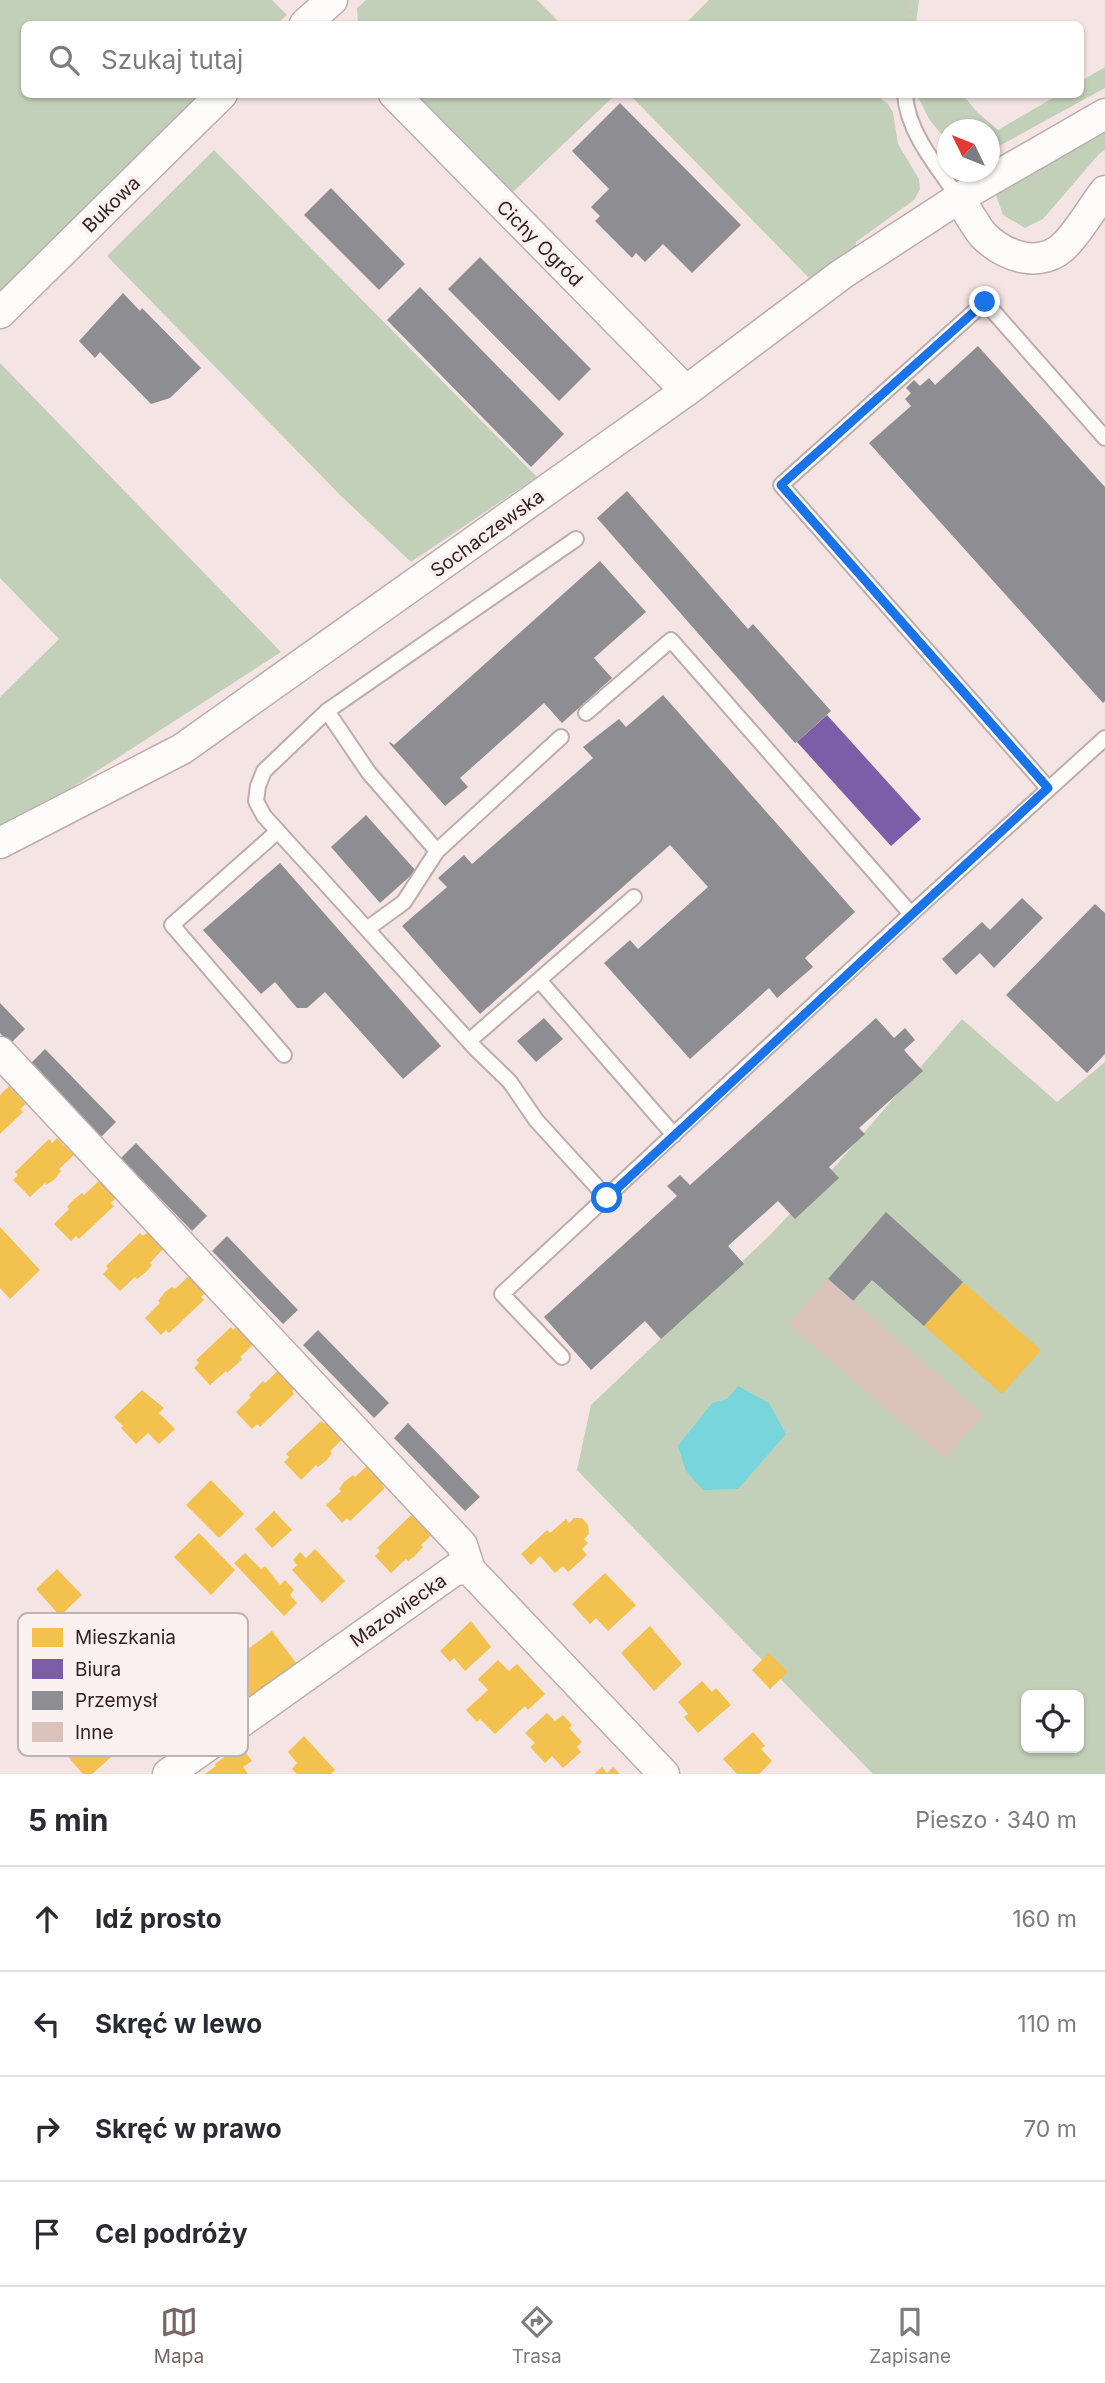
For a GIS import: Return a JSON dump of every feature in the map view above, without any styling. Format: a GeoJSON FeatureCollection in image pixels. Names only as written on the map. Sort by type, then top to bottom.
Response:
{"type":"FeatureCollection","features":[{"type":"Feature","properties":{"kind":"street","name":"Bukowa"},"geometry":{"type":"LineString","coordinates":[[0,313],[218,98]]}},
{"type":"Feature","properties":{"kind":"street","name":"Cichy Ogród"},"geometry":{"type":"LineString","coordinates":[[398,98],[686,391]]}},
{"type":"Feature","properties":{"kind":"street","name":"Sochaczewska"},"geometry":{"type":"LineString","coordinates":[[0,842],[182,749],[686,391],[842,274],[959,198],[1105,114]]}},
{"type":"Feature","properties":{"kind":"street"},"geometry":{"type":"LineString","coordinates":[[959,198],[983,234],[1004,251],[1016,257],[1030,259],[1048,256],[1065,246],[1105,191]]}},
{"type":"Feature","properties":{"kind":"street"},"geometry":{"type":"LineString","coordinates":[[0,1052],[462,1545],[470,1570]]}},
{"type":"Feature","properties":{"kind":"street","name":"Mazowiecka"},"geometry":{"type":"LineString","coordinates":[[248,1718],[456,1569],[470,1570],[664,1774]]}},
{"type":"Feature","properties":{"kind":"street","name":"Mazowiecka"},"geometry":{"type":"LineString","coordinates":[[169,1774],[194,1756]]}},
{"type":"Feature","properties":{"kind":"lane"},"geometry":{"type":"LineString","coordinates":[[906,98],[909,116],[918,135],[959,198]]}},
{"type":"Feature","properties":{"kind":"lane"},"geometry":{"type":"LineString","coordinates":[[1048,788],[781,485],[985,302],[1105,439]]}},
{"type":"Feature","properties":{"kind":"lane"},"geometry":{"type":"LineString","coordinates":[[576,539],[327,711],[264,771],[256,801],[264,816],[510,1082],[523,1104],[607,1198]]}},
{"type":"Feature","properties":{"kind":"lane"},"geometry":{"type":"LineString","coordinates":[[586,713],[671,640],[911,914]]}},
{"type":"Feature","properties":{"kind":"lane"},"geometry":{"type":"LineString","coordinates":[[327,711],[369,773],[437,851]]}},
{"type":"Feature","properties":{"kind":"lane"},"geometry":{"type":"LineString","coordinates":[[367,929],[404,902],[437,851],[561,737]]}},
{"type":"Feature","properties":{"kind":"lane"},"geometry":{"type":"LineString","coordinates":[[562,1357],[502,1294],[1105,737]]}},
{"type":"Feature","properties":{"kind":"lane"},"geometry":{"type":"LineString","coordinates":[[278,831],[172,925],[284,1055]]}},
{"type":"Feature","properties":{"kind":"lane"},"geometry":{"type":"LineString","coordinates":[[470,1041],[634,897]]}},
{"type":"Feature","properties":{"kind":"lane"},"geometry":{"type":"LineString","coordinates":[[539,980],[674,1135]]}},
{"type":"Feature","properties":{"kind":"path"},"geometry":{"type":"LineString","coordinates":[[909,21],[911,0]]}},
{"type":"Feature","properties":{"kind":"green space"},"geometry":{"type":"Polygon","coordinates":[[[0,0],[272,0],[287,15],[280,21],[21,21],[21,98],[204,98],[0,300],[0,0]]]}},
{"type":"Feature","properties":{"kind":"green space"},"geometry":{"type":"Polygon","coordinates":[[[366,0],[537,0],[558,21],[358,21],[357,8],[366,0]]]}},
{"type":"Feature","properties":{"kind":"green space"},"geometry":{"type":"Polygon","coordinates":[[[709,0],[919,0],[916,21],[688,21],[709,0]]]}},
{"type":"Feature","properties":{"kind":"green space"},"geometry":{"type":"Polygon","coordinates":[[[1105,67],[1105,88],[1000,146],[1000,129],[1053,98],[1084,98],[1084,79],[1105,67]]]}},
{"type":"Feature","properties":{"kind":"green space"},"geometry":{"type":"Polygon","coordinates":[[[419,98],[612,98],[512,193],[419,98]]]}},
{"type":"Feature","properties":{"kind":"green space"},"geometry":{"type":"Polygon","coordinates":[[[633,98],[881,98],[888,104],[893,112],[898,144],[919,179],[920,189],[914,200],[856,242],[856,247],[813,282],[633,98]]]}},
{"type":"Feature","properties":{"kind":"green space"},"geometry":{"type":"Polygon","coordinates":[[[918,98],[965,98],[985,119],[937,119],[937,129],[918,98]]]}},
{"type":"Feature","properties":{"kind":"green space"},"geometry":{"type":"Polygon","coordinates":[[[1105,125],[1105,150],[1043,219],[1025,228],[1003,215],[996,195],[1011,177],[1105,125]]]}},
{"type":"Feature","properties":{"kind":"green space"},"geometry":{"type":"Polygon","coordinates":[[[214,150],[537,477],[411,562],[340,495],[107,256],[214,150]]]}},
{"type":"Feature","properties":{"kind":"green space"},"geometry":{"type":"Polygon","coordinates":[[[0,363],[281,652],[0,834],[0,697],[59,639],[0,578],[0,363]]]}},
{"type":"Feature","properties":{"kind":"green space"},"geometry":{"type":"Polygon","coordinates":[[[962,1019],[1057,1102],[1105,1062],[1105,1774],[873,1774],[577,1470],[591,1405],[770,1235],[837,1164],[962,1019]]]}},
{"type":"Feature","properties":{"kind":"water"},"geometry":{"type":"Polygon","coordinates":[[[738,1386],[769,1403],[786,1434],[738,1489],[703,1490],[686,1471],[678,1446],[712,1403],[727,1399],[738,1386]]]}},
{"type":"Feature","properties":{"kind":"building: Mieszkania"},"geometry":{"type":"Polygon","coordinates":[[[9,1086],[26,1104],[20,1109],[23,1112],[0,1134],[0,1095],[9,1086]]]}},
{"type":"Feature","properties":{"kind":"building: Mieszkania"},"geometry":{"type":"Polygon","coordinates":[[[57,1138],[74,1155],[59,1169],[61,1171],[54,1180],[46,1185],[45,1183],[30,1197],[13,1180],[18,1175],[15,1172],[49,1139],[52,1143],[57,1138]]]}},
{"type":"Feature","properties":{"kind":"building: Mieszkania"},"geometry":{"type":"Polygon","coordinates":[[[99,1181],[116,1198],[111,1203],[114,1206],[79,1239],[76,1236],[71,1241],[54,1224],[69,1209],[67,1207],[73,1200],[82,1193],[84,1195],[99,1181]]]}},
{"type":"Feature","properties":{"kind":"building: Mieszkania"},"geometry":{"type":"Polygon","coordinates":[[[0,1227],[40,1270],[10,1299],[0,1288],[0,1227]]]}},
{"type":"Feature","properties":{"kind":"building: Mieszkania"},"geometry":{"type":"Polygon","coordinates":[[[148,1232],[164,1248],[150,1263],[152,1265],[146,1272],[137,1279],[135,1277],[120,1291],[103,1274],[108,1269],[106,1266],[140,1233],[143,1236],[148,1232]]]}},
{"type":"Feature","properties":{"kind":"building: Mieszkania"},"geometry":{"type":"Polygon","coordinates":[[[190,1275],[206,1292],[201,1297],[204,1300],[169,1333],[166,1330],[161,1335],[145,1318],[160,1303],[158,1301],[165,1292],[172,1287],[175,1289],[190,1275]]]}},
{"type":"Feature","properties":{"kind":"building: Mieszkania"},"geometry":{"type":"Polygon","coordinates":[[[963,1282],[1041,1350],[1002,1394],[924,1326],[963,1282]]]}},
{"type":"Feature","properties":{"kind":"building: Mieszkania"},"geometry":{"type":"Polygon","coordinates":[[[238,1326],[255,1343],[240,1357],[242,1359],[236,1365],[210,1385],[194,1368],[199,1363],[196,1360],[231,1327],[233,1330],[238,1326]]]}},
{"type":"Feature","properties":{"kind":"building: Mieszkania"},"geometry":{"type":"Polygon","coordinates":[[[280,1369],[297,1386],[292,1391],[294,1394],[260,1427],[257,1424],[252,1429],[236,1412],[263,1381],[265,1383],[280,1369]]]}},
{"type":"Feature","properties":{"kind":"building: Mieszkania"},"geometry":{"type":"Polygon","coordinates":[[[142,1390],[164,1408],[159,1413],[175,1429],[159,1444],[148,1433],[136,1444],[114,1417],[142,1390]]]}},
{"type":"Feature","properties":{"kind":"building: Mieszkania"},"geometry":{"type":"Polygon","coordinates":[[[328,1420],[345,1437],[330,1451],[332,1453],[327,1460],[318,1467],[316,1465],[301,1480],[284,1462],[289,1457],[286,1454],[321,1421],[324,1424],[328,1420]]]}},
{"type":"Feature","properties":{"kind":"building: Mieszkania"},"geometry":{"type":"Polygon","coordinates":[[[370,1463],[387,1480],[382,1485],[385,1488],[350,1521],[347,1518],[342,1523],[326,1505],[341,1491],[339,1489],[344,1482],[353,1475],[355,1477],[370,1463]]]}},
{"type":"Feature","properties":{"kind":"building: Mieszkania"},"geometry":{"type":"Polygon","coordinates":[[[211,1480],[244,1514],[219,1538],[186,1505],[211,1480]]]}},
{"type":"Feature","properties":{"kind":"building: Mieszkania"},"geometry":{"type":"Polygon","coordinates":[[[274,1511],[292,1530],[272,1548],[255,1529],[274,1511]]]}},
{"type":"Feature","properties":{"kind":"building: Mieszkania"},"geometry":{"type":"Polygon","coordinates":[[[419,1513],[436,1531],[421,1545],[423,1547],[415,1556],[408,1561],[406,1559],[391,1573],[375,1556],[380,1551],[377,1548],[411,1515],[414,1518],[419,1513]]]}},
{"type":"Feature","properties":{"kind":"building: Mieszkania"},"geometry":{"type":"Polygon","coordinates":[[[574,1518],[582,1518],[588,1525],[589,1534],[584,1539],[588,1543],[582,1549],[587,1555],[568,1572],[563,1566],[555,1573],[540,1556],[531,1565],[521,1554],[547,1530],[550,1533],[566,1519],[569,1523],[574,1518]]]}},
{"type":"Feature","properties":{"kind":"building: Mieszkania"},"geometry":{"type":"Polygon","coordinates":[[[199,1533],[235,1570],[211,1595],[174,1557],[199,1533]]]}},
{"type":"Feature","properties":{"kind":"building: Mieszkania"},"geometry":{"type":"Polygon","coordinates":[[[315,1549],[345,1581],[322,1603],[292,1570],[297,1565],[293,1560],[300,1552],[306,1558],[315,1549]]]}},
{"type":"Feature","properties":{"kind":"building: Mieszkania"},"geometry":{"type":"Polygon","coordinates":[[[245,1553],[261,1569],[265,1566],[280,1585],[285,1580],[294,1590],[290,1595],[297,1603],[284,1616],[234,1563],[245,1553]]]}},
{"type":"Feature","properties":{"kind":"building: Mieszkania"},"geometry":{"type":"Polygon","coordinates":[[[57,1569],[82,1595],[63,1613],[57,1613],[36,1589],[57,1569]]]}},
{"type":"Feature","properties":{"kind":"building: Mieszkania"},"geometry":{"type":"Polygon","coordinates":[[[605,1573],[636,1605],[608,1631],[596,1618],[590,1624],[572,1604],[605,1573]]]}},
{"type":"Feature","properties":{"kind":"building: Mieszkania"},"geometry":{"type":"Polygon","coordinates":[[[471,1621],[491,1647],[465,1671],[454,1658],[450,1662],[440,1651],[471,1621]]]}},
{"type":"Feature","properties":{"kind":"building: Mieszkania"},"geometry":{"type":"Polygon","coordinates":[[[650,1626],[682,1664],[654,1691],[621,1653],[650,1626]]]}},
{"type":"Feature","properties":{"kind":"building: Mieszkania"},"geometry":{"type":"Polygon","coordinates":[[[272,1631],[297,1664],[248,1701],[248,1649],[272,1631]]]}},
{"type":"Feature","properties":{"kind":"building: Mieszkania"},"geometry":{"type":"Polygon","coordinates":[[[769,1653],[788,1672],[770,1689],[752,1670],[769,1653]]]}},
{"type":"Feature","properties":{"kind":"building: Mieszkania"},"geometry":{"type":"Polygon","coordinates":[[[498,1660],[509,1671],[517,1664],[545,1694],[528,1710],[525,1706],[495,1734],[480,1719],[477,1722],[466,1710],[488,1690],[478,1679],[498,1660]]]}},
{"type":"Feature","properties":{"kind":"building: Mieszkania"},"geometry":{"type":"Polygon","coordinates":[[[702,1681],[712,1692],[716,1688],[731,1705],[698,1733],[684,1717],[688,1714],[678,1702],[702,1681]]]}},
{"type":"Feature","properties":{"kind":"building: Mieszkania"},"geometry":{"type":"Polygon","coordinates":[[[547,1713],[555,1721],[563,1715],[572,1725],[569,1728],[582,1742],[577,1747],[581,1752],[563,1768],[552,1756],[545,1763],[530,1747],[535,1743],[525,1733],[547,1713]]]}},
{"type":"Feature","properties":{"kind":"building: Mieszkania"},"geometry":{"type":"Polygon","coordinates":[[[753,1732],[765,1746],[761,1749],[772,1761],[759,1774],[737,1774],[723,1759],[753,1732]]]}},
{"type":"Feature","properties":{"kind":"building: Mieszkania"},"geometry":{"type":"Polygon","coordinates":[[[304,1736],[335,1770],[331,1774],[297,1774],[292,1769],[297,1763],[288,1752],[304,1736]]]}},
{"type":"Feature","properties":{"kind":"building: Mieszkania"},"geometry":{"type":"Polygon","coordinates":[[[67,1756],[112,1756],[92,1774],[83,1774],[67,1756]]]}},
{"type":"Feature","properties":{"kind":"building: Mieszkania"},"geometry":{"type":"Polygon","coordinates":[[[226,1756],[248,1756],[252,1761],[243,1767],[248,1774],[205,1774],[216,1766],[215,1764],[226,1756]]]}},
{"type":"Feature","properties":{"kind":"building: Mieszkania"},"geometry":{"type":"Polygon","coordinates":[[[602,1767],[607,1773],[613,1767],[620,1774],[594,1774],[602,1767]]]}},
{"type":"Feature","properties":{"kind":"building: Biura"},"geometry":{"type":"Polygon","coordinates":[[[827,715],[921,819],[891,846],[797,742],[827,715]]]}},
{"type":"Feature","properties":{"kind":"building: Przemysł"},"geometry":{"type":"Polygon","coordinates":[[[620,103],[741,225],[692,273],[663,244],[645,262],[636,253],[632,258],[595,221],[600,216],[591,207],[609,189],[572,151],[620,103]]]}},
{"type":"Feature","properties":{"kind":"building: Przemysł"},"geometry":{"type":"Polygon","coordinates":[[[331,188],[405,264],[379,290],[304,215],[331,188]]]}},
{"type":"Feature","properties":{"kind":"building: Przemysł"},"geometry":{"type":"Polygon","coordinates":[[[480,257],[591,369],[559,401],[448,289],[480,257]]]}},
{"type":"Feature","properties":{"kind":"building: Przemysł"},"geometry":{"type":"Polygon","coordinates":[[[420,287],[564,434],[531,467],[387,320],[420,287]]]}},
{"type":"Feature","properties":{"kind":"building: Przemysł"},"geometry":{"type":"Polygon","coordinates":[[[123,293],[140,311],[142,308],[201,368],[170,398],[151,404],[100,352],[95,358],[79,341],[123,293]]]}},
{"type":"Feature","properties":{"kind":"building: Przemysł"},"geometry":{"type":"Polygon","coordinates":[[[978,346],[1105,487],[1103,703],[869,443],[911,406],[905,399],[911,393],[906,388],[914,380],[920,386],[929,378],[935,385],[978,346]]]}},
{"type":"Feature","properties":{"kind":"building: Przemysł"},"geometry":{"type":"Polygon","coordinates":[[[627,491],[748,629],[753,624],[831,711],[797,742],[795,743],[597,518],[627,491]]]}},
{"type":"Feature","properties":{"kind":"building: Przemysł"},"geometry":{"type":"Polygon","coordinates":[[[600,561],[646,612],[594,658],[612,678],[562,723],[544,703],[460,778],[468,787],[445,806],[389,743],[394,745],[600,561]]]}},
{"type":"Feature","properties":{"kind":"building: Przemysł"},"geometry":{"type":"Polygon","coordinates":[[[663,695],[855,912],[805,958],[813,967],[777,998],[769,988],[690,1059],[604,963],[630,940],[638,949],[708,887],[670,845],[480,1014],[402,926],[447,887],[438,878],[464,855],[472,864],[593,758],[583,747],[619,719],[626,727],[663,695]]]}},
{"type":"Feature","properties":{"kind":"building: Przemysł"},"geometry":{"type":"Polygon","coordinates":[[[366,815],[416,871],[380,903],[331,847],[366,815]]]}},
{"type":"Feature","properties":{"kind":"building: Przemysł"},"geometry":{"type":"Polygon","coordinates":[[[280,863],[441,1046],[403,1079],[325,992],[307,1008],[297,1008],[275,982],[261,994],[203,930],[280,863]]]}},
{"type":"Feature","properties":{"kind":"building: Przemysł"},"geometry":{"type":"Polygon","coordinates":[[[1022,898],[1043,918],[994,968],[980,953],[956,975],[942,959],[982,922],[990,930],[1022,898]]]}},
{"type":"Feature","properties":{"kind":"building: Przemysł"},"geometry":{"type":"Polygon","coordinates":[[[1095,904],[1105,913],[1105,1054],[1087,1073],[1006,995],[1095,904]]]}},
{"type":"Feature","properties":{"kind":"building: Przemysł"},"geometry":{"type":"Polygon","coordinates":[[[0,1003],[25,1029],[10,1044],[0,1033],[0,1003]]]}},
{"type":"Feature","properties":{"kind":"building: Przemysł"},"geometry":{"type":"Polygon","coordinates":[[[544,1018],[563,1039],[536,1062],[517,1041],[544,1018]]]}},
{"type":"Feature","properties":{"kind":"building: Przemysł"},"geometry":{"type":"Polygon","coordinates":[[[876,1018],[894,1038],[905,1028],[915,1040],[904,1050],[923,1071],[859,1128],[865,1134],[829,1167],[839,1178],[795,1219],[778,1201],[728,1246],[744,1264],[661,1339],[645,1321],[591,1370],[544,1317],[677,1196],[667,1186],[680,1175],[690,1185],[876,1018]]]}},
{"type":"Feature","properties":{"kind":"building: Przemysł"},"geometry":{"type":"Polygon","coordinates":[[[45,1049],[116,1122],[101,1137],[30,1064],[45,1049]]]}},
{"type":"Feature","properties":{"kind":"building: Przemysł"},"geometry":{"type":"Polygon","coordinates":[[[136,1143],[207,1216],[192,1231],[121,1158],[136,1143]]]}},
{"type":"Feature","properties":{"kind":"building: Przemysł"},"geometry":{"type":"Polygon","coordinates":[[[886,1212],[963,1282],[924,1326],[872,1280],[853,1301],[828,1279],[886,1212]]]}},
{"type":"Feature","properties":{"kind":"building: Przemysł"},"geometry":{"type":"Polygon","coordinates":[[[227,1236],[298,1310],[283,1324],[212,1251],[227,1236]]]}},
{"type":"Feature","properties":{"kind":"building: Przemysł"},"geometry":{"type":"Polygon","coordinates":[[[318,1330],[389,1403],[374,1418],[303,1345],[318,1330]]]}},
{"type":"Feature","properties":{"kind":"building: Przemysł"},"geometry":{"type":"Polygon","coordinates":[[[408,1423],[480,1497],[465,1511],[394,1438],[408,1423]]]}},
{"type":"Feature","properties":{"kind":"building: Inne"},"geometry":{"type":"Polygon","coordinates":[[[828,1279],[984,1415],[945,1459],[789,1324],[828,1279]]]}},
{"type":"Feature","properties":{"kind":"route"},"geometry":{"type":"LineString","coordinates":[[607,1198],[1048,788],[781,485],[985,302]]}}]}
